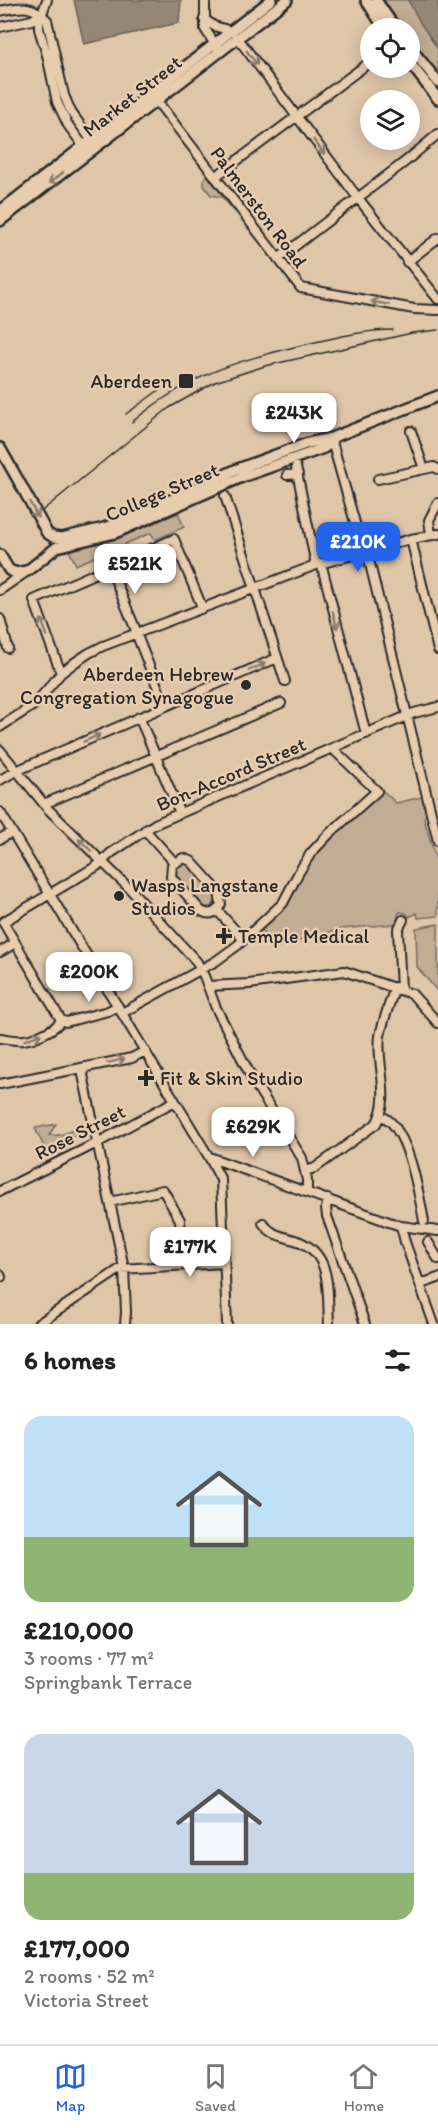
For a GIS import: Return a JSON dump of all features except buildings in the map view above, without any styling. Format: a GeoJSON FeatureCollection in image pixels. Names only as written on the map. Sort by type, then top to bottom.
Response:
{"type":"FeatureCollection","features":[{"type":"Feature","properties":{"kind":"main road","name":"Market Street"},"geometry":{"type":"LineString","coordinates":[[234,34],[271,0]]}},
{"type":"Feature","properties":{"kind":"main road","name":"Market Street"},"geometry":{"type":"LineString","coordinates":[[0,221],[90,146],[217,47],[287,0]]}},
{"type":"Feature","properties":{"kind":"main road"},"geometry":{"type":"LineString","coordinates":[[366,0],[378,18]]}},
{"type":"Feature","properties":{"kind":"main road"},"geometry":{"type":"LineString","coordinates":[[376,0],[388,18]]}},
{"type":"Feature","properties":{"kind":"main road"},"geometry":{"type":"LineString","coordinates":[[420,60],[438,82]]}},
{"type":"Feature","properties":{"kind":"main road"},"geometry":{"type":"LineString","coordinates":[[420,76],[438,99]]}},
{"type":"Feature","properties":{"kind":"main road","name":"Market Street"},"geometry":{"type":"LineString","coordinates":[[3,208],[90,146]]}},
{"type":"Feature","properties":{"kind":"main road"},"geometry":{"type":"LineString","coordinates":[[331,438],[438,396]]}},
{"type":"Feature","properties":{"kind":"main road","name":"College Street"},"geometry":{"type":"LineString","coordinates":[[47,533],[53,537],[62,538],[104,528],[136,516],[235,470],[309,443],[331,438]]}},
{"type":"Feature","properties":{"kind":"main road","name":"College Street"},"geometry":{"type":"LineString","coordinates":[[50,552],[64,545],[105,536],[139,524],[238,479],[324,448],[331,438]]}},
{"type":"Feature","properties":{"kind":"main road"},"geometry":{"type":"LineString","coordinates":[[0,448],[47,533],[50,552],[27,571],[16,573],[9,570],[0,555]]}},
{"type":"Feature","properties":{"kind":"street"},"geometry":{"type":"LineString","coordinates":[[47,0],[41,14],[39,29],[57,102],[68,125],[90,146]]}},
{"type":"Feature","properties":{"kind":"street"},"geometry":{"type":"LineString","coordinates":[[205,0],[206,32],[217,47]]}},
{"type":"Feature","properties":{"kind":"street"},"geometry":{"type":"LineString","coordinates":[[0,11],[23,7],[33,8],[41,14]]}},
{"type":"Feature","properties":{"kind":"street"},"geometry":{"type":"LineString","coordinates":[[0,27],[33,20],[41,14]]}},
{"type":"Feature","properties":{"kind":"street"},"geometry":{"type":"LineString","coordinates":[[204,19],[234,34],[407,262],[438,299]]}},
{"type":"Feature","properties":{"kind":"street"},"geometry":{"type":"LineString","coordinates":[[215,177],[360,69]]}},
{"type":"Feature","properties":{"kind":"street","name":"Palmerston Road"},"geometry":{"type":"LineString","coordinates":[[155,95],[297,284],[304,289],[414,309],[438,310]]}},
{"type":"Feature","properties":{"kind":"street"},"geometry":{"type":"LineString","coordinates":[[278,259],[438,134]]}},
{"type":"Feature","properties":{"kind":"street"},"geometry":{"type":"LineString","coordinates":[[407,262],[438,238]]}},
{"type":"Feature","properties":{"kind":"street"},"geometry":{"type":"LineString","coordinates":[[411,431],[424,469]]}},
{"type":"Feature","properties":{"kind":"street"},"geometry":{"type":"LineString","coordinates":[[331,438],[365,551],[438,841]]}},
{"type":"Feature","properties":{"kind":"street"},"geometry":{"type":"LineString","coordinates":[[378,479],[434,467],[438,469]]}},
{"type":"Feature","properties":{"kind":"street"},"geometry":{"type":"LineString","coordinates":[[287,476],[297,470],[319,564],[366,734]]}},
{"type":"Feature","properties":{"kind":"street"},"geometry":{"type":"LineString","coordinates":[[225,495],[285,681]]}},
{"type":"Feature","properties":{"kind":"street"},"geometry":{"type":"LineString","coordinates":[[0,727],[34,705],[61,674],[89,653],[254,587],[319,564],[434,535],[429,520],[438,503]]}},
{"type":"Feature","properties":{"kind":"street"},"geometry":{"type":"LineString","coordinates":[[61,674],[34,600],[174,539],[202,608]]}},
{"type":"Feature","properties":{"kind":"street"},"geometry":{"type":"LineString","coordinates":[[411,539],[435,623],[438,650]]}},
{"type":"Feature","properties":{"kind":"street"},"geometry":{"type":"LineString","coordinates":[[110,567],[165,706]]}},
{"type":"Feature","properties":{"kind":"street"},"geometry":{"type":"LineString","coordinates":[[0,590],[7,581],[9,570]]}},
{"type":"Feature","properties":{"kind":"street"},"geometry":{"type":"LineString","coordinates":[[0,590],[27,571]]}},
{"type":"Feature","properties":{"kind":"street"},"geometry":{"type":"LineString","coordinates":[[0,619],[8,648]]}},
{"type":"Feature","properties":{"kind":"street"},"geometry":{"type":"LineString","coordinates":[[0,780],[277,658]]}},
{"type":"Feature","properties":{"kind":"street"},"geometry":{"type":"LineString","coordinates":[[44,804],[281,703]]}},
{"type":"Feature","properties":{"kind":"street","name":"Bon-Accord Street"},"geometry":{"type":"LineString","coordinates":[[15,943],[3,922],[102,861],[145,830],[332,748],[438,706]]}},
{"type":"Feature","properties":{"kind":"street"},"geometry":{"type":"LineString","coordinates":[[139,717],[180,813]]}},
{"type":"Feature","properties":{"kind":"street"},"geometry":{"type":"LineString","coordinates":[[0,952],[15,943],[61,1020],[66,1022],[120,1010],[225,955],[283,903],[311,853],[377,790],[332,748]]}},
{"type":"Feature","properties":{"kind":"street"},"geometry":{"type":"LineString","coordinates":[[0,750],[44,804],[188,951],[201,969],[216,1008],[254,1082],[298,1152],[305,1171],[307,1191]]}},
{"type":"Feature","properties":{"kind":"street"},"geometry":{"type":"LineString","coordinates":[[0,812],[221,1180],[227,1324]]}},
{"type":"Feature","properties":{"kind":"street"},"geometry":{"type":"LineString","coordinates":[[145,830],[174,862]]}},
{"type":"Feature","properties":{"kind":"street"},"geometry":{"type":"LineString","coordinates":[[0,839],[12,832]]}},
{"type":"Feature","properties":{"kind":"street"},"geometry":{"type":"LineString","coordinates":[[183,858],[194,864],[221,896],[218,910],[207,914],[199,909],[171,877],[170,868],[174,862],[183,858]]}},
{"type":"Feature","properties":{"kind":"street"},"geometry":{"type":"LineString","coordinates":[[218,910],[243,939]]}},
{"type":"Feature","properties":{"kind":"street"},"geometry":{"type":"LineString","coordinates":[[297,1188],[305,1171],[315,1168],[376,1124],[381,1116],[383,1093],[380,1036],[398,988],[398,930],[403,920]]}},
{"type":"Feature","properties":{"kind":"street"},"geometry":{"type":"LineString","coordinates":[[208,986],[260,983],[337,971],[352,973],[412,994],[438,1023]]}},
{"type":"Feature","properties":{"kind":"street"},"geometry":{"type":"LineString","coordinates":[[0,1038],[30,1039],[58,1026],[61,1020]]}},
{"type":"Feature","properties":{"kind":"street"},"geometry":{"type":"LineString","coordinates":[[0,1084],[81,1071],[132,1058],[145,1051]]}},
{"type":"Feature","properties":{"kind":"street"},"geometry":{"type":"LineString","coordinates":[[81,1071],[124,1268],[125,1324]]}},
{"type":"Feature","properties":{"kind":"street","name":"Rose Street"},"geometry":{"type":"LineString","coordinates":[[0,1191],[175,1101]]}},
{"type":"Feature","properties":{"kind":"street"},"geometry":{"type":"LineString","coordinates":[[381,1116],[391,1120],[409,1153],[424,1221]]}},
{"type":"Feature","properties":{"kind":"street"},"geometry":{"type":"LineString","coordinates":[[209,1157],[401,1226],[438,1231]]}},
{"type":"Feature","properties":{"kind":"street"},"geometry":{"type":"LineString","coordinates":[[221,1180],[229,1163]]}},
{"type":"Feature","properties":{"kind":"street"},"geometry":{"type":"LineString","coordinates":[[110,1202],[164,1190],[180,1220],[183,1265]]}},
{"type":"Feature","properties":{"kind":"street"},"geometry":{"type":"LineString","coordinates":[[328,1199],[327,1216],[365,1324]]}},
{"type":"Feature","properties":{"kind":"street"},"geometry":{"type":"LineString","coordinates":[[263,1222],[271,1233],[304,1244],[320,1258],[326,1273],[329,1324]]}},
{"type":"Feature","properties":{"kind":"street"},"geometry":{"type":"LineString","coordinates":[[401,1226],[434,1324]]}},
{"type":"Feature","properties":{"kind":"street"},"geometry":{"type":"LineString","coordinates":[[428,1242],[438,1259]]}},
{"type":"Feature","properties":{"kind":"street"},"geometry":{"type":"LineString","coordinates":[[38,1324],[120,1269],[224,1263]]}},
{"type":"Feature","properties":{"kind":"street"},"geometry":{"type":"LineString","coordinates":[[421,1284],[438,1278]]}},
{"type":"Feature","properties":{"kind":"shaded area"},"geometry":{"type":"Polygon","coordinates":[[[74,0],[181,0],[179,23],[84,44],[74,0]]]}},
{"type":"Feature","properties":{"kind":"shaded area"},"geometry":{"type":"Polygon","coordinates":[[[408,0],[419,18],[396,18],[384,1],[408,0]]]}},
{"type":"Feature","properties":{"kind":"shaded area"},"geometry":{"type":"Polygon","coordinates":[[[408,0],[438,0],[438,49],[421,24],[420,18],[418,18],[408,0]]]}},
{"type":"Feature","properties":{"kind":"shaded area"},"geometry":{"type":"Polygon","coordinates":[[[420,20],[438,49],[438,77],[420,53],[420,20]]]}},
{"type":"Feature","properties":{"kind":"shaded area"},"geometry":{"type":"Polygon","coordinates":[[[207,175],[235,212],[222,197],[211,195],[204,186],[204,179],[207,175]]]}},
{"type":"Feature","properties":{"kind":"shaded area"},"geometry":{"type":"Polygon","coordinates":[[[178,513],[184,527],[155,540],[151,533],[125,544],[129,554],[111,562],[106,552],[76,565],[68,548],[137,530],[178,513]]]}},
{"type":"Feature","properties":{"kind":"shaded area"},"geometry":{"type":"Polygon","coordinates":[[[382,790],[396,803],[422,797],[426,813],[424,819],[438,866],[438,916],[418,918],[417,913],[409,917],[406,913],[399,912],[396,925],[341,929],[274,948],[260,928],[284,907],[321,848],[382,790]]]}},
{"type":"Feature","properties":{"kind":"shaded area"},"geometry":{"type":"Polygon","coordinates":[[[179,864],[188,865],[214,894],[216,900],[211,907],[202,907],[177,878],[175,870],[179,864]]]}},
{"type":"Feature","properties":{"kind":"shaded area"},"geometry":{"type":"Polygon","coordinates":[[[438,924],[438,992],[417,967],[416,928],[438,924]]]}},
{"type":"Feature","properties":{"kind":"shaded area"},"geometry":{"type":"Polygon","coordinates":[[[56,1124],[49,1135],[61,1135],[79,1127],[80,1133],[61,1142],[58,1141],[59,1144],[46,1151],[35,1128],[56,1124]]]}},
{"type":"Feature","properties":{"kind":"railway"},"geometry":{"type":"LineString","coordinates":[[132,422],[174,392],[214,371],[257,357],[339,337],[371,331],[393,330]]}},
{"type":"Feature","properties":{"kind":"railway"},"geometry":{"type":"LineString","coordinates":[[43,510],[169,408],[215,382],[265,366],[412,333],[438,330]]}},
{"type":"Feature","properties":{"kind":"railway"},"geometry":{"type":"LineString","coordinates":[[126,414],[166,385]]}},
{"type":"Feature","properties":{"kind":"place","name":"Aberdeen"},"geometry":{"type":"Point","coordinates":[186,381]}},
{"type":"Feature","properties":{"kind":"place","name":"Aberdeen Hebrew Congregation Synagogue"},"geometry":{"type":"Point","coordinates":[246,685]}},
{"type":"Feature","properties":{"kind":"place","name":"Wasps Langstane Studios"},"geometry":{"type":"Point","coordinates":[119,896]}},
{"type":"Feature","properties":{"kind":"place","name":"Temple Medical"},"geometry":{"type":"Point","coordinates":[224,936]}},
{"type":"Feature","properties":{"kind":"place","name":"Fit & Skin Studio"},"geometry":{"type":"Point","coordinates":[146,1078]}}]}
